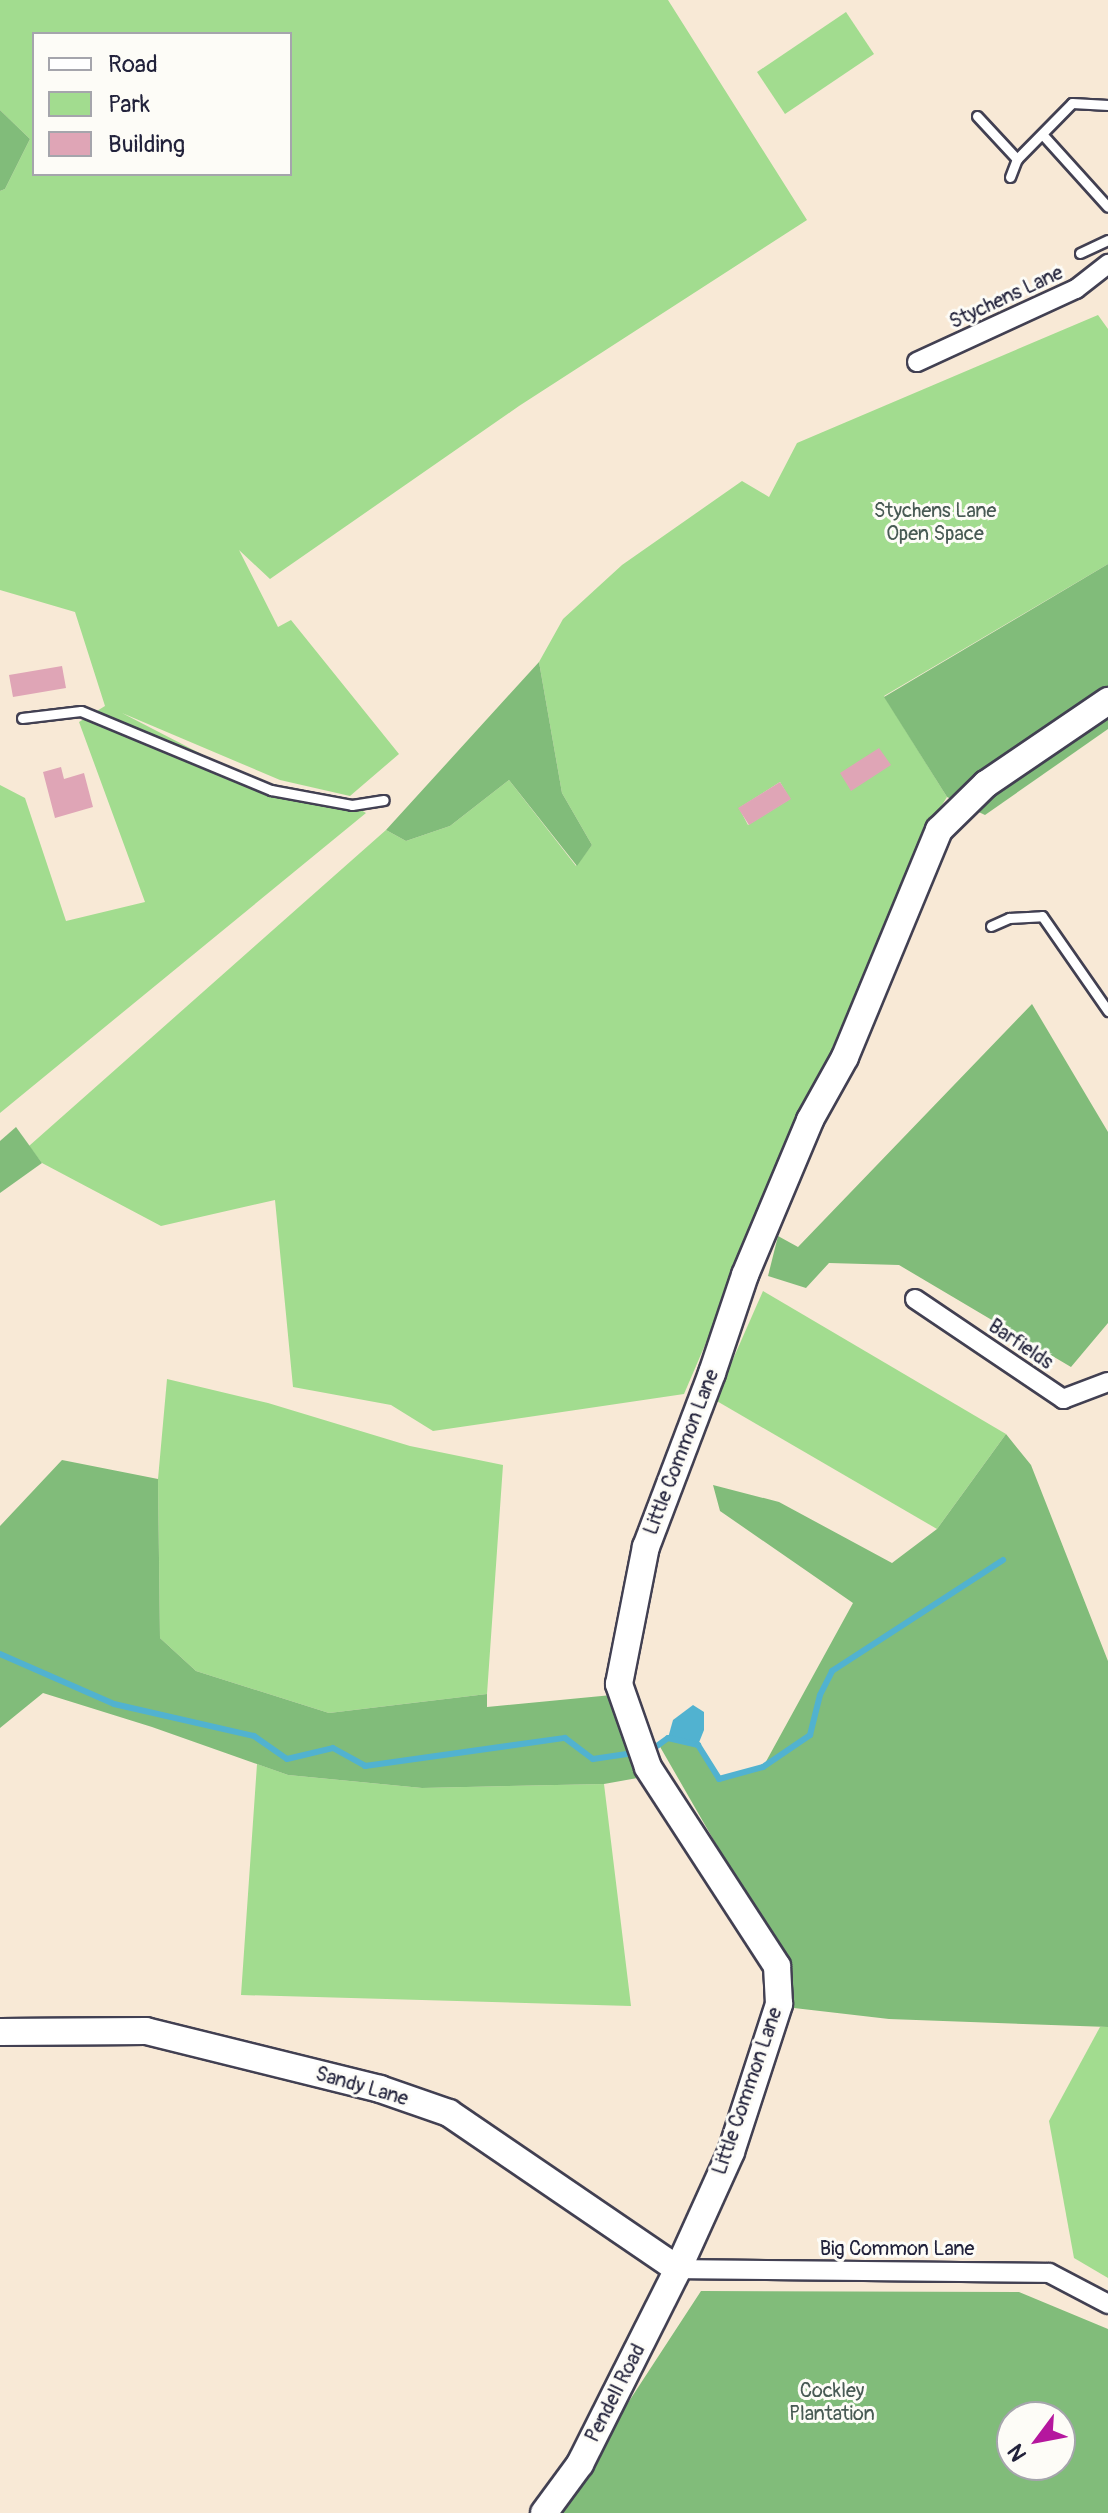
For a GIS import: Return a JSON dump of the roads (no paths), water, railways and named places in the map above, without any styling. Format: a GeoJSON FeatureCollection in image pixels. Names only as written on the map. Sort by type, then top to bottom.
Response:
{"type":"FeatureCollection","features":[{"type":"Feature","properties":{"kind":"street","name":"Stychens Lane"},"geometry":{"type":"LineString","coordinates":[[917,362],[1076,289],[1108,264]]}},
{"type":"Feature","properties":{"kind":"street","name":"Little Common Lane"},"geometry":{"type":"LineString","coordinates":[[678,2269],[731,2152],[779,2004],[777,1966],[648,1767],[619,1684],[646,1547],[751,1260],[810,1120],[845,1057],[939,830],[986,784],[1108,701]]}},
{"type":"Feature","properties":{"kind":"street","name":"Barfields"},"geometry":{"type":"LineString","coordinates":[[915,1299],[1063,1399],[1108,1382]]}},
{"type":"Feature","properties":{"kind":"street","name":"Sandy Lane"},"geometry":{"type":"LineString","coordinates":[[0,2032],[146,2031],[380,2089],[449,2113],[678,2269]]}},
{"type":"Feature","properties":{"kind":"street","name":"Big Common Lane"},"geometry":{"type":"LineString","coordinates":[[678,2269],[1049,2273],[1108,2304]]}},
{"type":"Feature","properties":{"kind":"street","name":"Pendell Road"},"geometry":{"type":"LineString","coordinates":[[544,2513],[580,2464],[678,2269]]}},
{"type":"Feature","properties":{"kind":"lane"},"geometry":{"type":"LineString","coordinates":[[1010,177],[1017,159],[1072,103],[1108,105]]}},
{"type":"Feature","properties":{"kind":"lane"},"geometry":{"type":"LineString","coordinates":[[977,116],[1017,159]]}},
{"type":"Feature","properties":{"kind":"lane"},"geometry":{"type":"LineString","coordinates":[[1042,134],[1108,207]]}},
{"type":"Feature","properties":{"kind":"lane"},"geometry":{"type":"LineString","coordinates":[[1080,253],[1108,240]]}},
{"type":"Feature","properties":{"kind":"lane"},"geometry":{"type":"LineString","coordinates":[[22,718],[81,711],[271,790],[352,805],[384,800]]}},
{"type":"Feature","properties":{"kind":"lane"},"geometry":{"type":"LineString","coordinates":[[991,926],[1009,918],[1042,916],[1108,1011]]}},
{"type":"Feature","properties":{"kind":"water"},"geometry":{"type":"Polygon","coordinates":[[[693,1705],[704,1712],[704,1730],[698,1745],[668,1738],[673,1720],[693,1705]]]}},
{"type":"Feature","properties":{"kind":"waterway"},"geometry":{"type":"LineString","coordinates":[[650,1751],[668,1738],[698,1745],[719,1779],[763,1767],[810,1735],[820,1695],[832,1671],[1003,1560]]}},
{"type":"Feature","properties":{"kind":"waterway"},"geometry":{"type":"LineString","coordinates":[[0,1654],[114,1704],[254,1736],[287,1759],[333,1748],[365,1766],[565,1738],[593,1759],[634,1753]]}},
{"type":"Feature","properties":{"kind":"park label","name":"Stychens Lane Open Space"},"geometry":{"type":"Point","coordinates":[935,522]}},
{"type":"Feature","properties":{"kind":"park label","name":"Cockley Plantation"},"geometry":{"type":"Point","coordinates":[832,2402]}}]}
